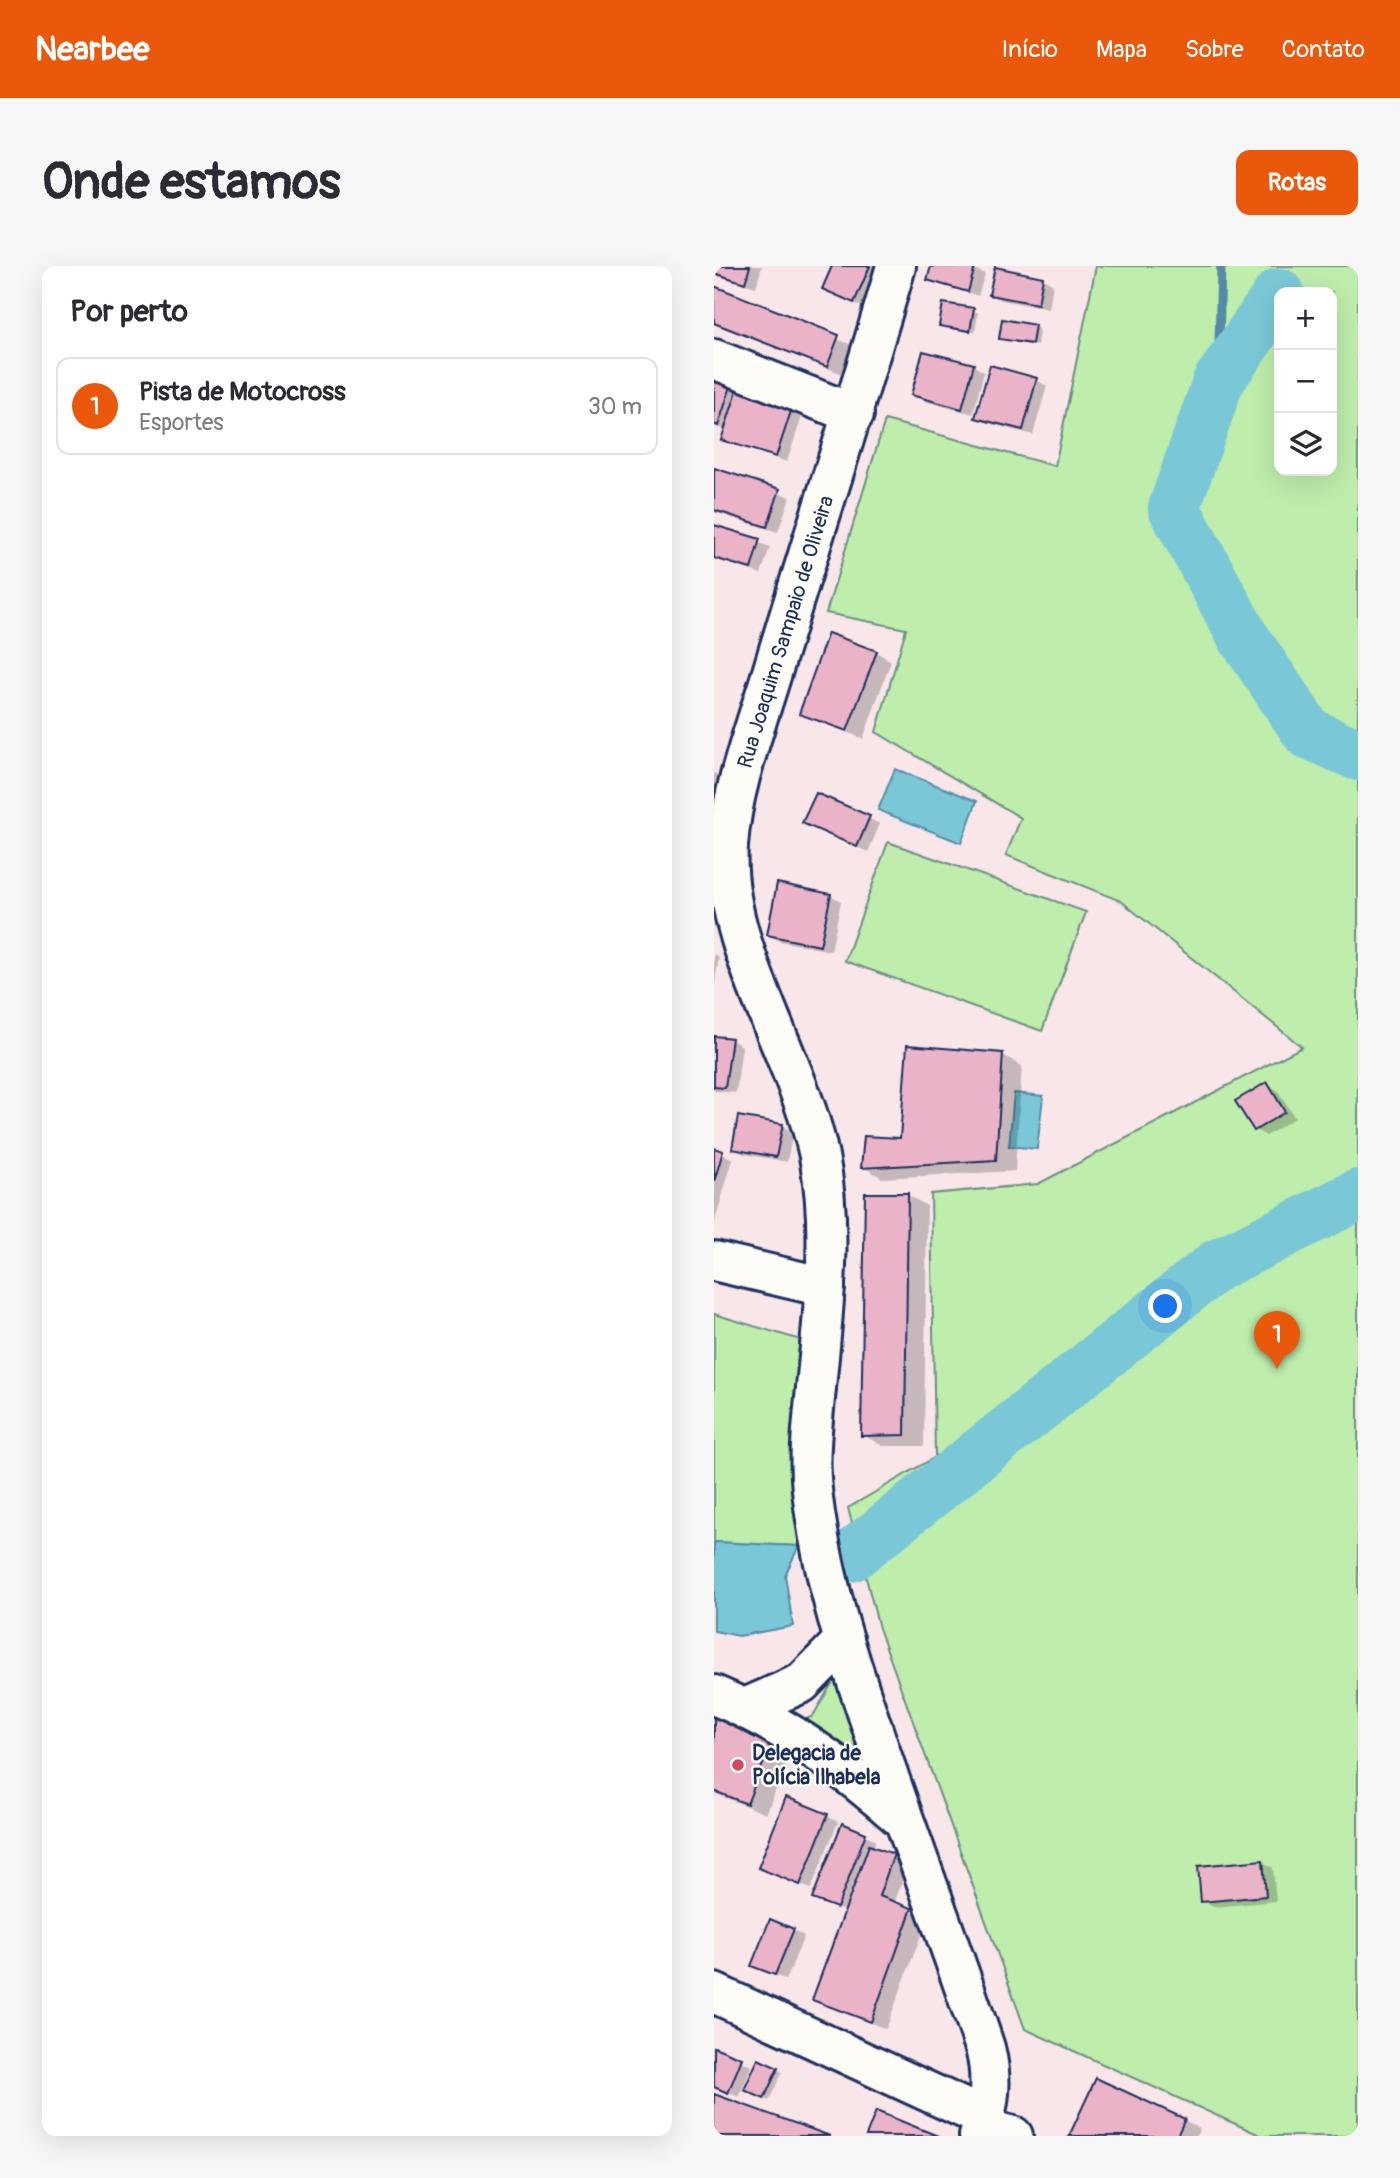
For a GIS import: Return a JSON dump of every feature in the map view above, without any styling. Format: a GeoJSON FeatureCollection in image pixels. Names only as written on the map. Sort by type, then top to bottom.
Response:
{"type":"FeatureCollection","features":[{"type":"Feature","properties":{"kind":"street","name":"Rua Joaquim Sampaio de Oliveira"},"geometry":{"type":"LineString","coordinates":[[714,1993],[990,2130],[991,2071],[985,2048],[940,1917],[902,1818],[844,1640],[820,1541],[812,1486],[813,1422],[825,1287],[824,1194],[818,1154],[794,1079],[747,957],[721,847],[784,632],[854,414],[896,266]]}},
{"type":"Feature","properties":{"kind":"street"},"geometry":{"type":"LineString","coordinates":[[714,359],[854,414]]}},
{"type":"Feature","properties":{"kind":"street"},"geometry":{"type":"LineString","coordinates":[[714,1261],[825,1287]]}},
{"type":"Feature","properties":{"kind":"street"},"geometry":{"type":"LineString","coordinates":[[729,1701],[802,1683],[844,1640]]}},
{"type":"Feature","properties":{"kind":"street","name":"Rua Joaquim Sampaio de Oliveira"},"geometry":{"type":"LineString","coordinates":[[729,1701],[824,1754],[902,1818]]}},
{"type":"Feature","properties":{"kind":"green space"},"geometry":{"type":"Polygon","coordinates":[[[1096,266],[1358,266],[1358,2136],[1262,2136],[1025,2029],[879,1628],[848,1508],[935,1457],[931,1194],[1038,1184],[1302,1047],[1121,901],[1006,855],[1021,818],[876,732],[906,629],[826,613],[885,420],[1055,466],[1096,266]]]}},
{"type":"Feature","properties":{"kind":"green space"},"geometry":{"type":"Polygon","coordinates":[[[888,842],[1086,912],[1042,1031],[845,961],[888,842]]]}},
{"type":"Feature","properties":{"kind":"green space"},"geometry":{"type":"Polygon","coordinates":[[[714,1314],[817,1345],[793,1500],[799,1546],[714,1542],[714,1314]]]}},
{"type":"Feature","properties":{"kind":"green space"},"geometry":{"type":"Polygon","coordinates":[[[842,1666],[875,1774],[800,1722],[813,1716],[842,1666]]]}},
{"type":"Feature","properties":{"kind":"water"},"geometry":{"type":"Polygon","coordinates":[[[895,769],[977,801],[961,843],[878,810],[895,769]]]}},
{"type":"Feature","properties":{"kind":"water"},"geometry":{"type":"Polygon","coordinates":[[[1014,1093],[1043,1096],[1037,1149],[1009,1146],[1014,1093]]]}},
{"type":"Feature","properties":{"kind":"water"},"geometry":{"type":"Polygon","coordinates":[[[714,1542],[799,1546],[785,1575],[793,1626],[739,1636],[714,1631],[714,1542]]]}},
{"type":"Feature","properties":{"kind":"building"},"geometry":{"type":"Polygon","coordinates":[[[714,266],[750,266],[745,283],[714,273],[714,266]]]}},
{"type":"Feature","properties":{"kind":"building"},"geometry":{"type":"Polygon","coordinates":[[[832,266],[870,266],[854,303],[822,289],[832,266]]]}},
{"type":"Feature","properties":{"kind":"building"},"geometry":{"type":"Polygon","coordinates":[[[931,266],[975,267],[968,292],[927,280],[931,266]]]}},
{"type":"Feature","properties":{"kind":"building"},"geometry":{"type":"Polygon","coordinates":[[[995,267],[1043,277],[1038,304],[989,295],[995,267]]]}},
{"type":"Feature","properties":{"kind":"building"},"geometry":{"type":"Polygon","coordinates":[[[714,286],[839,335],[827,367],[714,323],[714,286]]]}},
{"type":"Feature","properties":{"kind":"building"},"geometry":{"type":"Polygon","coordinates":[[[943,303],[974,308],[970,331],[939,326],[943,303]]]}},
{"type":"Feature","properties":{"kind":"building"},"geometry":{"type":"Polygon","coordinates":[[[1002,319],[1035,325],[1032,344],[999,339],[1002,319]]]}},
{"type":"Feature","properties":{"kind":"building"},"geometry":{"type":"Polygon","coordinates":[[[923,351],[974,364],[962,409],[911,395],[923,351]]]}},
{"type":"Feature","properties":{"kind":"building"},"geometry":{"type":"Polygon","coordinates":[[[990,365],[1037,378],[1023,430],[975,418],[990,365]]]}},
{"type":"Feature","properties":{"kind":"building"},"geometry":{"type":"Polygon","coordinates":[[[714,381],[731,386],[718,426],[714,424],[714,381]]]}},
{"type":"Feature","properties":{"kind":"building"},"geometry":{"type":"Polygon","coordinates":[[[739,385],[794,402],[776,457],[721,440],[739,385]]]}},
{"type":"Feature","properties":{"kind":"building"},"geometry":{"type":"Polygon","coordinates":[[[714,468],[780,489],[767,527],[714,510],[714,468]]]}},
{"type":"Feature","properties":{"kind":"building"},"geometry":{"type":"Polygon","coordinates":[[[714,525],[760,539],[751,569],[714,558],[714,525]]]}},
{"type":"Feature","properties":{"kind":"building"},"geometry":{"type":"Polygon","coordinates":[[[828,633],[877,651],[847,731],[799,714],[828,633]]]}},
{"type":"Feature","properties":{"kind":"building"},"geometry":{"type":"Polygon","coordinates":[[[816,793],[870,816],[857,847],[802,823],[816,793]]]}},
{"type":"Feature","properties":{"kind":"building"},"geometry":{"type":"Polygon","coordinates":[[[777,883],[831,894],[820,946],[767,935],[777,883]]]}},
{"type":"Feature","properties":{"kind":"building"},"geometry":{"type":"Polygon","coordinates":[[[714,1036],[732,1038],[725,1088],[714,1087],[714,1036]]]}},
{"type":"Feature","properties":{"kind":"building"},"geometry":{"type":"Polygon","coordinates":[[[907,1045],[1003,1053],[996,1160],[861,1168],[864,1136],[900,1138],[907,1045]]]}},
{"type":"Feature","properties":{"kind":"building"},"geometry":{"type":"Polygon","coordinates":[[[1267,1082],[1285,1112],[1254,1131],[1235,1101],[1267,1082]]]}},
{"type":"Feature","properties":{"kind":"building"},"geometry":{"type":"Polygon","coordinates":[[[738,1116],[783,1124],[776,1157],[732,1149],[738,1116]]]}},
{"type":"Feature","properties":{"kind":"building"},"geometry":{"type":"Polygon","coordinates":[[[714,1148],[723,1151],[714,1182],[714,1148]]]}},
{"type":"Feature","properties":{"kind":"building"},"geometry":{"type":"Polygon","coordinates":[[[865,1193],[908,1193],[905,1435],[861,1436],[865,1193]]]}},
{"type":"Feature","properties":{"kind":"building","name":"Delegacia de Polícia Ilhabela"},"geometry":{"type":"Polygon","coordinates":[[[714,1716],[773,1739],[747,1804],[714,1791],[714,1716]]]}},
{"type":"Feature","properties":{"kind":"building"},"geometry":{"type":"Polygon","coordinates":[[[786,1797],[828,1814],[800,1885],[758,1868],[786,1797]]]}},
{"type":"Feature","properties":{"kind":"building"},"geometry":{"type":"Polygon","coordinates":[[[842,1823],[866,1833],[837,1908],[812,1899],[842,1823]]]}},
{"type":"Feature","properties":{"kind":"building"},"geometry":{"type":"Polygon","coordinates":[[[869,1845],[894,1854],[879,1896],[912,1908],[871,2022],[812,2000],[869,1845]]]}},
{"type":"Feature","properties":{"kind":"building"},"geometry":{"type":"Polygon","coordinates":[[[1263,1860],[1266,1896],[1201,1902],[1198,1866],[1263,1860]]]}},
{"type":"Feature","properties":{"kind":"building"},"geometry":{"type":"Polygon","coordinates":[[[770,1919],[794,1929],[775,1975],[751,1966],[770,1919]]]}},
{"type":"Feature","properties":{"kind":"building"},"geometry":{"type":"Polygon","coordinates":[[[714,2047],[742,2058],[728,2093],[714,2087],[714,2047]]]}},
{"type":"Feature","properties":{"kind":"building"},"geometry":{"type":"Polygon","coordinates":[[[758,2059],[778,2068],[764,2099],[744,2090],[758,2059]]]}},
{"type":"Feature","properties":{"kind":"building"},"geometry":{"type":"Polygon","coordinates":[[[1096,2078],[1185,2119],[1177,2136],[1069,2136],[1096,2078]]]}},
{"type":"Feature","properties":{"kind":"building"},"geometry":{"type":"Polygon","coordinates":[[[714,2094],[830,2136],[714,2136],[714,2094]]]}},
{"type":"Feature","properties":{"kind":"building"},"geometry":{"type":"Polygon","coordinates":[[[876,2111],[938,2136],[866,2136],[876,2111]]]}},
{"type":"Feature","properties":{"kind":"waterway"},"geometry":{"type":"LineString","coordinates":[[1218,382],[1221,266]]}},
{"type":"Feature","properties":{"kind":"waterway"},"geometry":{"type":"LineString","coordinates":[[1274,301],[1218,382],[1174,508],[1242,635],[1308,733],[1358,755]]}},
{"type":"Feature","properties":{"kind":"waterway"},"geometry":{"type":"LineString","coordinates":[[851,1556],[1217,1265],[1358,1195]]}},
{"type":"Feature","properties":{"kind":"place","name":"Pista de Motocross"},"geometry":{"type":"Point","coordinates":[1277,1369]}},
{"type":"Feature","properties":{"kind":"place","name":"Delegacia de Polícia Ilhabela"},"geometry":{"type":"Point","coordinates":[738,1765]}}]}
